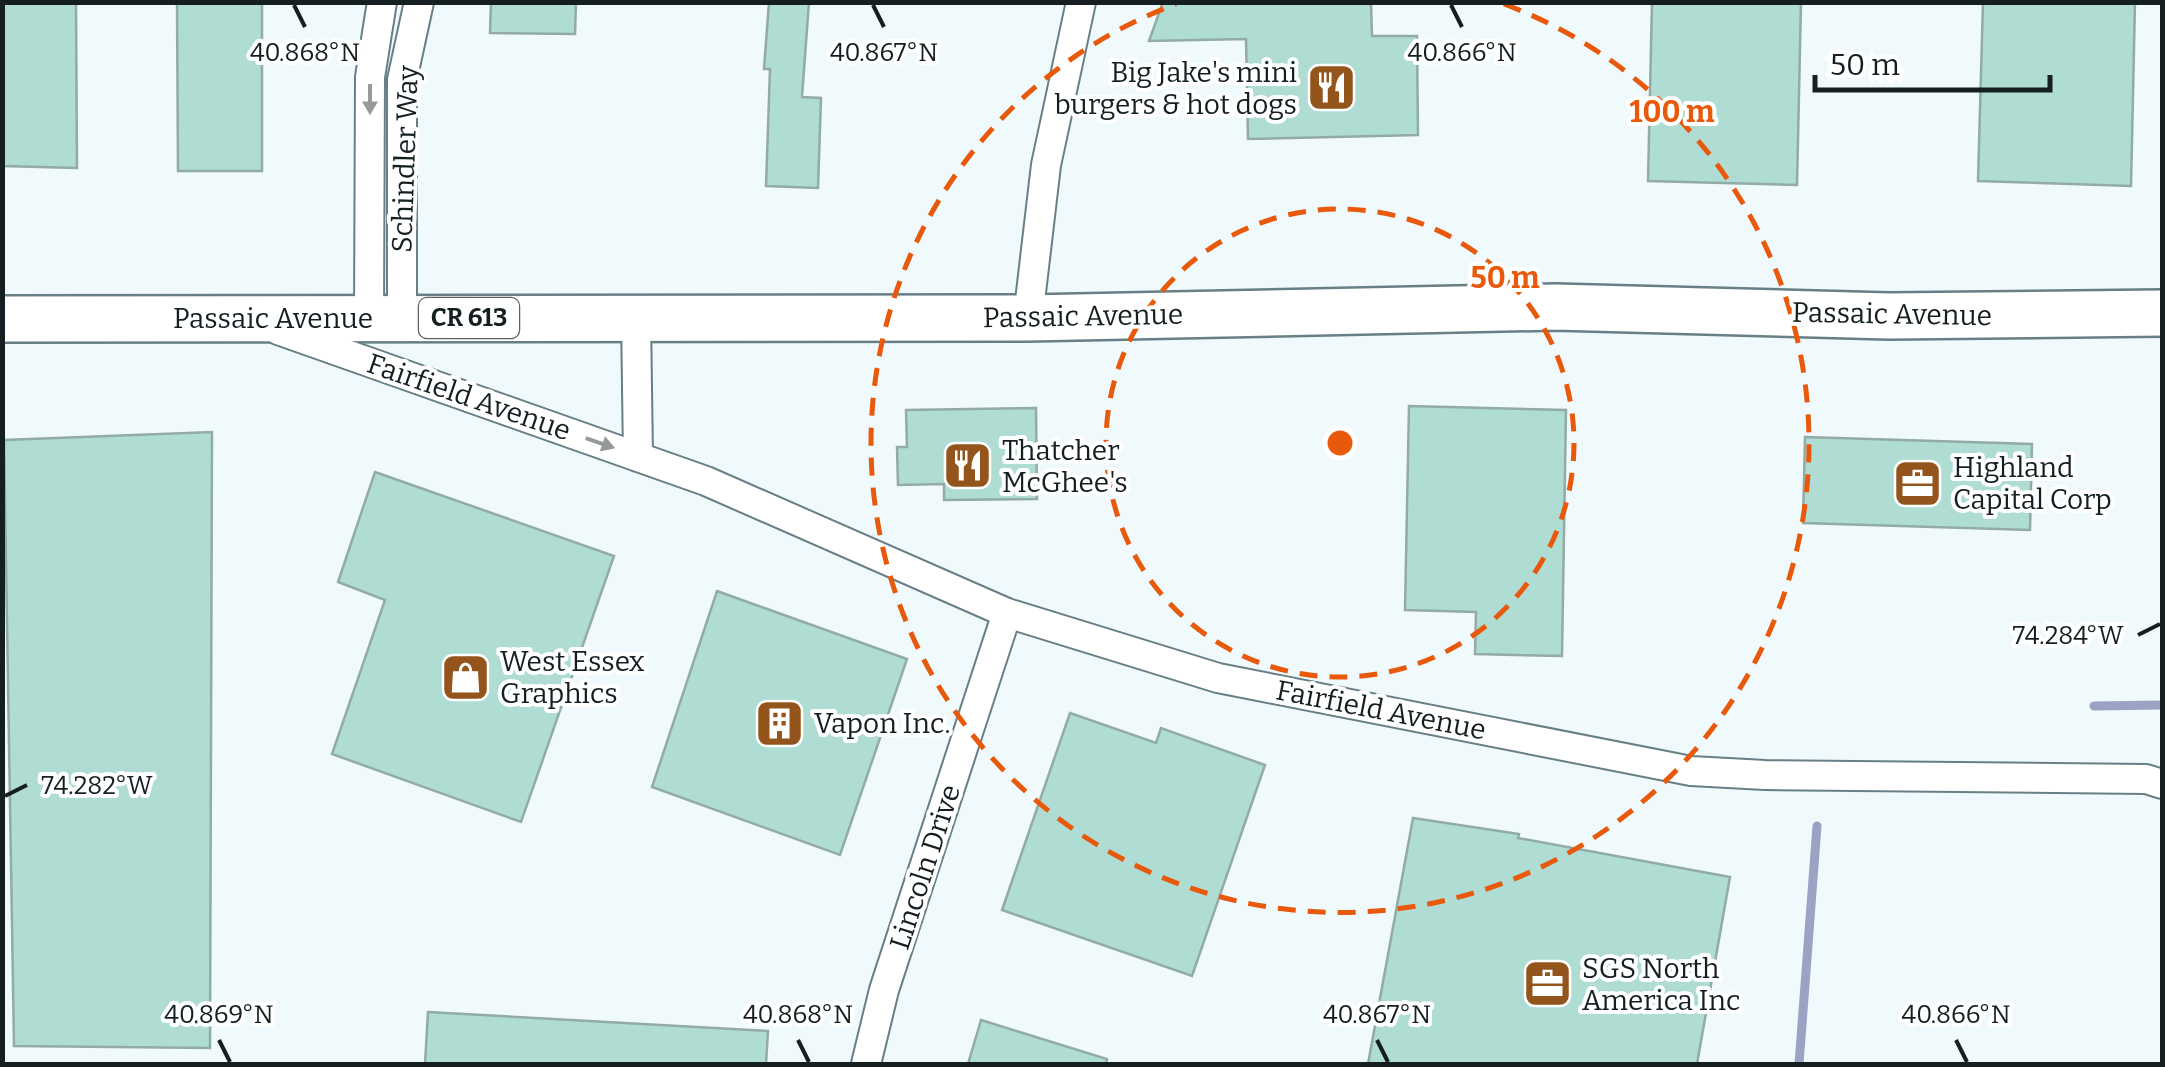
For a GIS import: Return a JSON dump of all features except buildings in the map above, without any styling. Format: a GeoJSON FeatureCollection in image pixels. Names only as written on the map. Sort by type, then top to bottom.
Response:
{"type":"FeatureCollection","features":[{"type":"Feature","properties":{"kind":"main road","name":"Passaic Avenue"},"geometry":{"type":"LineString","coordinates":[[2,319],[1028,318],[1539,307],[1888,316],[2162,314]]}},
{"type":"Feature","properties":{"kind":"street","name":"Schindler Way"},"geometry":{"type":"LineString","coordinates":[[382,2],[370,78],[385,318]]}},
{"type":"Feature","properties":{"kind":"street","name":"Schindler Way"},"geometry":{"type":"LineString","coordinates":[[385,318],[402,80],[419,2]]}},
{"type":"Feature","properties":{"kind":"street"},"geometry":{"type":"LineString","coordinates":[[1028,318],[1046,166],[1081,2]]}},
{"type":"Feature","properties":{"kind":"street"},"geometry":{"type":"LineString","coordinates":[[636,317],[638,457]]}},
{"type":"Feature","properties":{"kind":"street","name":"Fairfield Avenue"},"geometry":{"type":"LineString","coordinates":[[244,318],[706,481],[1007,613],[1218,678],[1691,770],[1765,776],[2146,780],[2162,784]]}},
{"type":"Feature","properties":{"kind":"street","name":"Lincoln Drive"},"geometry":{"type":"LineString","coordinates":[[866,1064],[884,990],[1007,613]]}},
{"type":"Feature","properties":{"kind":"waterway"},"geometry":{"type":"LineString","coordinates":[[2094,706],[2162,705]]}},
{"type":"Feature","properties":{"kind":"waterway"},"geometry":{"type":"LineString","coordinates":[[1799,1064],[1817,826]]}},
{"type":"Feature","properties":{"kind":"place","name":"Big Jake's mini burgers & hot dogs"},"geometry":{"type":"Point","coordinates":[1332,88]}},
{"type":"Feature","properties":{"kind":"place","name":"Thatcher McGhee's"},"geometry":{"type":"Point","coordinates":[967,466]}},
{"type":"Feature","properties":{"kind":"place","name":"Highland Capital Corp"},"geometry":{"type":"Point","coordinates":[1918,483]}},
{"type":"Feature","properties":{"kind":"place","name":"West Essex Graphics"},"geometry":{"type":"Point","coordinates":[465,677]}},
{"type":"Feature","properties":{"kind":"place","name":"Vapon Inc."},"geometry":{"type":"Point","coordinates":[779,723]}},
{"type":"Feature","properties":{"kind":"place","name":"SGS North America Inc"},"geometry":{"type":"Point","coordinates":[1547,984]}}]}
